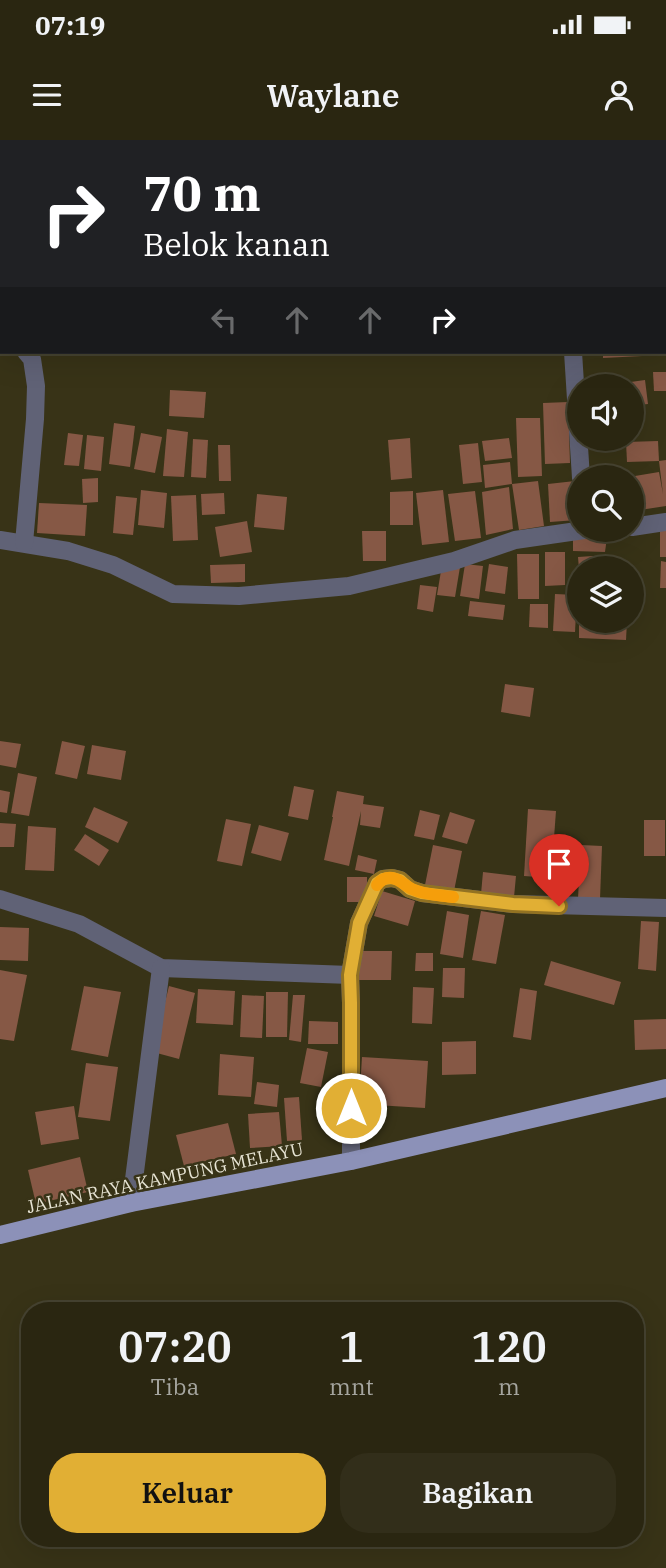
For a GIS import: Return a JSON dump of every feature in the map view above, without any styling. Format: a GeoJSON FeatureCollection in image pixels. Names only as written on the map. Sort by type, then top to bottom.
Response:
{"type":"FeatureCollection","features":[{"type":"Feature","properties":{"kind":"main road","name":"JALAN RAYA KAMPUNG MELAYU"},"geometry":{"type":"LineString","coordinates":[[0,1235],[131,1203],[351,1161],[666,1088]]}},
{"type":"Feature","properties":{"kind":"street"},"geometry":{"type":"LineString","coordinates":[[24,543],[36,419],[36,386],[32,359],[28,354]]}},
{"type":"Feature","properties":{"kind":"street"},"geometry":{"type":"LineString","coordinates":[[573,354],[579,465]]}},
{"type":"Feature","properties":{"kind":"street"},"geometry":{"type":"LineString","coordinates":[[644,525],[666,522]]}},
{"type":"Feature","properties":{"kind":"street"},"geometry":{"type":"LineString","coordinates":[[0,540],[68,551],[113,565],[173,594],[239,596],[349,586],[454,561],[515,540],[567,532]]}},
{"type":"Feature","properties":{"kind":"street"},"geometry":{"type":"LineString","coordinates":[[351,1161],[350,975],[359,923],[377,883],[392,878],[422,893],[513,904],[666,908]]}},
{"type":"Feature","properties":{"kind":"street"},"geometry":{"type":"LineString","coordinates":[[0,900],[79,925],[161,968],[350,975]]}},
{"type":"Feature","properties":{"kind":"street"},"geometry":{"type":"LineString","coordinates":[[131,1203],[161,968]]}},
{"type":"Feature","properties":{"kind":"building"},"geometry":{"type":"Polygon","coordinates":[[[603,354],[662,354],[662,355],[603,358],[603,354]]]}},
{"type":"Feature","properties":{"kind":"building"},"geometry":{"type":"Polygon","coordinates":[[[653,372],[666,372],[666,391],[654,391],[653,372]]]}},
{"type":"Feature","properties":{"kind":"building"},"geometry":{"type":"Polygon","coordinates":[[[644,380],[648,404],[644,404],[644,380]]]}},
{"type":"Feature","properties":{"kind":"building"},"geometry":{"type":"Polygon","coordinates":[[[170,390],[206,392],[204,418],[169,416],[170,390]]]}},
{"type":"Feature","properties":{"kind":"building"},"geometry":{"type":"Polygon","coordinates":[[[567,402],[567,451],[570,451],[570,463],[545,464],[543,403],[567,402]]]}},
{"type":"Feature","properties":{"kind":"building"},"geometry":{"type":"Polygon","coordinates":[[[516,418],[540,418],[542,476],[518,477],[516,418]]]}},
{"type":"Feature","properties":{"kind":"building"},"geometry":{"type":"Polygon","coordinates":[[[114,423],[135,426],[130,467],[109,464],[114,423]]]}},
{"type":"Feature","properties":{"kind":"building"},"geometry":{"type":"Polygon","coordinates":[[[167,429],[188,432],[184,477],[163,476],[167,429]]]}},
{"type":"Feature","properties":{"kind":"building"},"geometry":{"type":"Polygon","coordinates":[[[68,433],[83,435],[79,466],[64,465],[68,433]]]}},
{"type":"Feature","properties":{"kind":"building"},"geometry":{"type":"Polygon","coordinates":[[[141,433],[162,437],[155,473],[134,469],[141,433]]]}},
{"type":"Feature","properties":{"kind":"building"},"geometry":{"type":"Polygon","coordinates":[[[87,435],[104,437],[101,471],[84,469],[87,435]]]}},
{"type":"Feature","properties":{"kind":"building"},"geometry":{"type":"Polygon","coordinates":[[[410,438],[412,478],[391,480],[388,440],[410,438]]]}},
{"type":"Feature","properties":{"kind":"building"},"geometry":{"type":"Polygon","coordinates":[[[509,438],[512,458],[485,461],[482,441],[509,438]]]}},
{"type":"Feature","properties":{"kind":"building"},"geometry":{"type":"Polygon","coordinates":[[[193,439],[208,440],[206,478],[191,477],[193,439]]]}},
{"type":"Feature","properties":{"kind":"building"},"geometry":{"type":"Polygon","coordinates":[[[644,441],[658,441],[659,461],[627,462],[626,451],[644,451],[644,441]]]}},
{"type":"Feature","properties":{"kind":"building"},"geometry":{"type":"Polygon","coordinates":[[[478,443],[482,482],[463,484],[459,445],[478,443]]]}},
{"type":"Feature","properties":{"kind":"building"},"geometry":{"type":"Polygon","coordinates":[[[218,445],[230,445],[231,481],[219,481],[218,445]]]}},
{"type":"Feature","properties":{"kind":"building"},"geometry":{"type":"Polygon","coordinates":[[[666,460],[666,506],[644,509],[644,474],[659,472],[663,494],[659,461],[666,460]]]}},
{"type":"Feature","properties":{"kind":"building"},"geometry":{"type":"Polygon","coordinates":[[[510,462],[512,484],[485,488],[483,465],[510,462]]]}},
{"type":"Feature","properties":{"kind":"building"},"geometry":{"type":"Polygon","coordinates":[[[98,478],[98,502],[83,503],[82,479],[98,478]]]}},
{"type":"Feature","properties":{"kind":"building"},"geometry":{"type":"Polygon","coordinates":[[[538,481],[544,526],[519,530],[512,484],[538,481]]]}},
{"type":"Feature","properties":{"kind":"building"},"geometry":{"type":"Polygon","coordinates":[[[567,482],[567,521],[550,522],[548,484],[567,482]]]}},
{"type":"Feature","properties":{"kind":"building"},"geometry":{"type":"Polygon","coordinates":[[[509,487],[513,529],[486,535],[482,492],[509,487]]]}},
{"type":"Feature","properties":{"kind":"building"},"geometry":{"type":"Polygon","coordinates":[[[141,490],[167,493],[164,528],[138,525],[141,490]]]}},
{"type":"Feature","properties":{"kind":"building"},"geometry":{"type":"Polygon","coordinates":[[[443,490],[449,542],[422,545],[416,493],[443,490]]]}},
{"type":"Feature","properties":{"kind":"building"},"geometry":{"type":"Polygon","coordinates":[[[413,491],[413,525],[390,525],[390,492],[413,491]]]}},
{"type":"Feature","properties":{"kind":"building"},"geometry":{"type":"Polygon","coordinates":[[[475,491],[481,538],[455,541],[448,494],[475,491]]]}},
{"type":"Feature","properties":{"kind":"building"},"geometry":{"type":"Polygon","coordinates":[[[224,493],[225,514],[202,515],[201,494],[224,493]]]}},
{"type":"Feature","properties":{"kind":"building"},"geometry":{"type":"Polygon","coordinates":[[[257,494],[287,497],[284,530],[254,527],[257,494]]]}},
{"type":"Feature","properties":{"kind":"building"},"geometry":{"type":"Polygon","coordinates":[[[196,495],[198,540],[173,541],[171,496],[196,495]]]}},
{"type":"Feature","properties":{"kind":"building"},"geometry":{"type":"Polygon","coordinates":[[[116,496],[137,498],[133,535],[113,533],[116,496]]]}},
{"type":"Feature","properties":{"kind":"building"},"geometry":{"type":"Polygon","coordinates":[[[39,503],[87,505],[85,536],[37,533],[39,503]]]}},
{"type":"Feature","properties":{"kind":"building"},"geometry":{"type":"Polygon","coordinates":[[[247,521],[252,552],[220,557],[215,527],[247,521]]]}},
{"type":"Feature","properties":{"kind":"building"},"geometry":{"type":"Polygon","coordinates":[[[660,527],[666,527],[666,557],[660,557],[660,527]]]}},
{"type":"Feature","properties":{"kind":"building"},"geometry":{"type":"Polygon","coordinates":[[[362,531],[386,531],[386,561],[363,561],[362,531]]]}},
{"type":"Feature","properties":{"kind":"building"},"geometry":{"type":"Polygon","coordinates":[[[573,542],[606,542],[605,552],[573,551],[573,542]]]}},
{"type":"Feature","properties":{"kind":"building"},"geometry":{"type":"Polygon","coordinates":[[[545,552],[565,552],[565,585],[545,586],[545,552]]]}},
{"type":"Feature","properties":{"kind":"building"},"geometry":{"type":"Polygon","coordinates":[[[517,554],[539,554],[539,599],[518,599],[517,554]]]}},
{"type":"Feature","properties":{"kind":"building"},"geometry":{"type":"Polygon","coordinates":[[[661,561],[666,562],[666,588],[660,588],[661,561]]]}},
{"type":"Feature","properties":{"kind":"building"},"geometry":{"type":"Polygon","coordinates":[[[245,564],[245,582],[211,583],[210,565],[245,564]]]}},
{"type":"Feature","properties":{"kind":"building"},"geometry":{"type":"Polygon","coordinates":[[[465,564],[483,566],[479,599],[460,596],[465,564]]]}},
{"type":"Feature","properties":{"kind":"building"},"geometry":{"type":"Polygon","coordinates":[[[489,564],[508,567],[505,594],[485,591],[489,564]]]}},
{"type":"Feature","properties":{"kind":"building"},"geometry":{"type":"Polygon","coordinates":[[[442,565],[460,567],[455,597],[437,595],[442,565]]]}},
{"type":"Feature","properties":{"kind":"building"},"geometry":{"type":"Polygon","coordinates":[[[420,585],[437,587],[433,612],[417,609],[420,585]]]}},
{"type":"Feature","properties":{"kind":"building"},"geometry":{"type":"Polygon","coordinates":[[[555,594],[567,595],[567,632],[553,631],[555,594]]]}},
{"type":"Feature","properties":{"kind":"building"},"geometry":{"type":"Polygon","coordinates":[[[470,601],[505,605],[503,620],[468,616],[470,601]]]}},
{"type":"Feature","properties":{"kind":"building"},"geometry":{"type":"Polygon","coordinates":[[[530,604],[548,604],[548,628],[529,627],[530,604]]]}},
{"type":"Feature","properties":{"kind":"building"},"geometry":{"type":"Polygon","coordinates":[[[579,633],[626,633],[626,640],[579,638],[579,633]]]}},
{"type":"Feature","properties":{"kind":"building"},"geometry":{"type":"Polygon","coordinates":[[[505,684],[534,688],[530,717],[501,712],[505,684]]]}},
{"type":"Feature","properties":{"kind":"building"},"geometry":{"type":"Polygon","coordinates":[[[0,741],[21,744],[16,768],[0,765],[0,741]]]}},
{"type":"Feature","properties":{"kind":"building"},"geometry":{"type":"Polygon","coordinates":[[[62,741],[85,746],[77,779],[55,774],[62,741]]]}},
{"type":"Feature","properties":{"kind":"building"},"geometry":{"type":"Polygon","coordinates":[[[92,745],[126,751],[121,780],[87,774],[92,745]]]}},
{"type":"Feature","properties":{"kind":"building"},"geometry":{"type":"Polygon","coordinates":[[[18,773],[37,777],[29,816],[11,813],[18,773]]]}},
{"type":"Feature","properties":{"kind":"building"},"geometry":{"type":"Polygon","coordinates":[[[294,786],[314,790],[308,820],[288,816],[294,786]]]}},
{"type":"Feature","properties":{"kind":"building"},"geometry":{"type":"Polygon","coordinates":[[[0,790],[10,792],[7,813],[0,812],[0,790]]]}},
{"type":"Feature","properties":{"kind":"building"},"geometry":{"type":"Polygon","coordinates":[[[337,791],[364,796],[363,804],[384,807],[380,828],[360,825],[361,811],[349,866],[324,860],[337,791]]]}},
{"type":"Feature","properties":{"kind":"building"},"geometry":{"type":"Polygon","coordinates":[[[94,807],[128,822],[118,843],[85,827],[94,807]]]}},
{"type":"Feature","properties":{"kind":"building"},"geometry":{"type":"Polygon","coordinates":[[[528,809],[556,811],[551,878],[524,876],[528,809]]]}},
{"type":"Feature","properties":{"kind":"building"},"geometry":{"type":"Polygon","coordinates":[[[420,810],[440,815],[434,840],[414,836],[420,810]]]}},
{"type":"Feature","properties":{"kind":"building"},"geometry":{"type":"Polygon","coordinates":[[[450,812],[475,820],[467,844],[442,837],[450,812]]]}},
{"type":"Feature","properties":{"kind":"building"},"geometry":{"type":"Polygon","coordinates":[[[226,819],[251,824],[242,866],[217,861],[226,819]]]}},
{"type":"Feature","properties":{"kind":"building"},"geometry":{"type":"Polygon","coordinates":[[[644,820],[665,820],[665,856],[644,856],[644,820]]]}},
{"type":"Feature","properties":{"kind":"building"},"geometry":{"type":"Polygon","coordinates":[[[0,823],[16,824],[14,847],[0,847],[0,823]]]}},
{"type":"Feature","properties":{"kind":"building"},"geometry":{"type":"Polygon","coordinates":[[[259,825],[289,833],[281,861],[251,853],[259,825]]]}},
{"type":"Feature","properties":{"kind":"building"},"geometry":{"type":"Polygon","coordinates":[[[28,826],[56,828],[54,871],[25,870],[28,826]]]}},
{"type":"Feature","properties":{"kind":"building"},"geometry":{"type":"Polygon","coordinates":[[[85,834],[109,850],[99,866],[74,850],[85,834]]]}},
{"type":"Feature","properties":{"kind":"building"},"geometry":{"type":"Polygon","coordinates":[[[433,845],[462,851],[453,896],[424,890],[433,845]]]}},
{"type":"Feature","properties":{"kind":"building"},"geometry":{"type":"Polygon","coordinates":[[[581,845],[602,846],[600,899],[578,898],[581,845]]]}},
{"type":"Feature","properties":{"kind":"building"},"geometry":{"type":"Polygon","coordinates":[[[358,855],[377,860],[374,874],[355,870],[358,855]]]}},
{"type":"Feature","properties":{"kind":"building"},"geometry":{"type":"Polygon","coordinates":[[[483,872],[516,876],[514,897],[481,894],[483,872]]]}},
{"type":"Feature","properties":{"kind":"building"},"geometry":{"type":"Polygon","coordinates":[[[347,877],[367,877],[367,902],[347,902],[347,877]]]}},
{"type":"Feature","properties":{"kind":"building"},"geometry":{"type":"Polygon","coordinates":[[[382,891],[415,901],[408,926],[374,916],[382,891]]]}},
{"type":"Feature","properties":{"kind":"building"},"geometry":{"type":"Polygon","coordinates":[[[447,911],[469,915],[463,958],[440,954],[447,911]]]}},
{"type":"Feature","properties":{"kind":"building"},"geometry":{"type":"Polygon","coordinates":[[[481,911],[505,915],[496,964],[472,960],[481,911]]]}},
{"type":"Feature","properties":{"kind":"building"},"geometry":{"type":"Polygon","coordinates":[[[641,921],[659,922],[656,971],[638,969],[641,921]]]}},
{"type":"Feature","properties":{"kind":"building"},"geometry":{"type":"Polygon","coordinates":[[[0,927],[29,928],[28,961],[0,960],[0,927]]]}},
{"type":"Feature","properties":{"kind":"building"},"geometry":{"type":"Polygon","coordinates":[[[358,951],[392,951],[391,980],[357,980],[358,951]]]}},
{"type":"Feature","properties":{"kind":"building"},"geometry":{"type":"Polygon","coordinates":[[[416,953],[433,953],[433,971],[415,971],[416,953]]]}},
{"type":"Feature","properties":{"kind":"building"},"geometry":{"type":"Polygon","coordinates":[[[551,961],[621,982],[614,1005],[544,985],[551,961]]]}},
{"type":"Feature","properties":{"kind":"building"},"geometry":{"type":"Polygon","coordinates":[[[443,968],[465,968],[464,998],[442,997],[443,968]]]}},
{"type":"Feature","properties":{"kind":"building"},"geometry":{"type":"Polygon","coordinates":[[[0,970],[27,975],[14,1041],[0,1039],[0,970]]]}},
{"type":"Feature","properties":{"kind":"building"},"geometry":{"type":"Polygon","coordinates":[[[84,986],[121,992],[108,1057],[71,1050],[84,986]]]}},
{"type":"Feature","properties":{"kind":"building"},"geometry":{"type":"Polygon","coordinates":[[[169,986],[195,993],[179,1059],[153,1052],[169,986]]]}},
{"type":"Feature","properties":{"kind":"building"},"geometry":{"type":"Polygon","coordinates":[[[413,987],[434,988],[432,1024],[412,1023],[413,987]]]}},
{"type":"Feature","properties":{"kind":"building"},"geometry":{"type":"Polygon","coordinates":[[[520,988],[537,991],[531,1040],[513,1037],[520,988]]]}},
{"type":"Feature","properties":{"kind":"building"},"geometry":{"type":"Polygon","coordinates":[[[198,989],[235,991],[233,1025],[196,1023],[198,989]]]}},
{"type":"Feature","properties":{"kind":"building"},"geometry":{"type":"Polygon","coordinates":[[[266,992],[288,992],[287,1037],[266,1037],[266,992]]]}},
{"type":"Feature","properties":{"kind":"building"},"geometry":{"type":"Polygon","coordinates":[[[242,995],[264,996],[262,1038],[240,1037],[242,995]]]}},
{"type":"Feature","properties":{"kind":"building"},"geometry":{"type":"Polygon","coordinates":[[[293,995],[305,995],[301,1042],[289,1040],[293,995]]]}},
{"type":"Feature","properties":{"kind":"building"},"geometry":{"type":"Polygon","coordinates":[[[666,1019],[666,1049],[635,1050],[634,1020],[666,1019]]]}},
{"type":"Feature","properties":{"kind":"building"},"geometry":{"type":"Polygon","coordinates":[[[309,1021],[338,1022],[338,1044],[308,1044],[309,1021]]]}},
{"type":"Feature","properties":{"kind":"building"},"geometry":{"type":"Polygon","coordinates":[[[476,1041],[476,1074],[442,1075],[442,1042],[476,1041]]]}},
{"type":"Feature","properties":{"kind":"building"},"geometry":{"type":"Polygon","coordinates":[[[307,1048],[328,1052],[321,1087],[300,1083],[307,1048]]]}},
{"type":"Feature","properties":{"kind":"building"},"geometry":{"type":"Polygon","coordinates":[[[220,1054],[254,1057],[251,1097],[218,1095],[220,1054]]]}},
{"type":"Feature","properties":{"kind":"building"},"geometry":{"type":"Polygon","coordinates":[[[362,1057],[428,1061],[425,1108],[359,1104],[362,1057]]]}},
{"type":"Feature","properties":{"kind":"building"},"geometry":{"type":"Polygon","coordinates":[[[86,1063],[118,1067],[110,1121],[78,1117],[86,1063]]]}},
{"type":"Feature","properties":{"kind":"building"},"geometry":{"type":"Polygon","coordinates":[[[257,1082],[279,1085],[277,1107],[254,1104],[257,1082]]]}},
{"type":"Feature","properties":{"kind":"building"},"geometry":{"type":"Polygon","coordinates":[[[299,1097],[302,1140],[287,1141],[284,1098],[299,1097]]]}},
{"type":"Feature","properties":{"kind":"building"},"geometry":{"type":"Polygon","coordinates":[[[74,1106],[79,1139],[41,1145],[35,1112],[74,1106]]]}},
{"type":"Feature","properties":{"kind":"building"},"geometry":{"type":"Polygon","coordinates":[[[279,1112],[282,1146],[250,1148],[248,1114],[279,1112]]]}},
{"type":"Feature","properties":{"kind":"building"},"geometry":{"type":"Polygon","coordinates":[[[228,1123],[236,1154],[184,1166],[176,1135],[228,1123]]]}},
{"type":"Feature","properties":{"kind":"building"},"geometry":{"type":"Polygon","coordinates":[[[80,1157],[88,1192],[36,1204],[28,1170],[80,1157]]]}},
{"type":"Feature","properties":{"kind":"slow traffic"},"geometry":{"type":"LineString","coordinates":[[377,885],[383,879],[392,878],[422,893],[453,897]]}},
{"type":"Feature","properties":{"kind":"route"},"geometry":{"type":"LineString","coordinates":[[351,1108],[350,975],[359,923],[377,883],[392,878],[422,893],[513,904],[559,906]]}}]}
